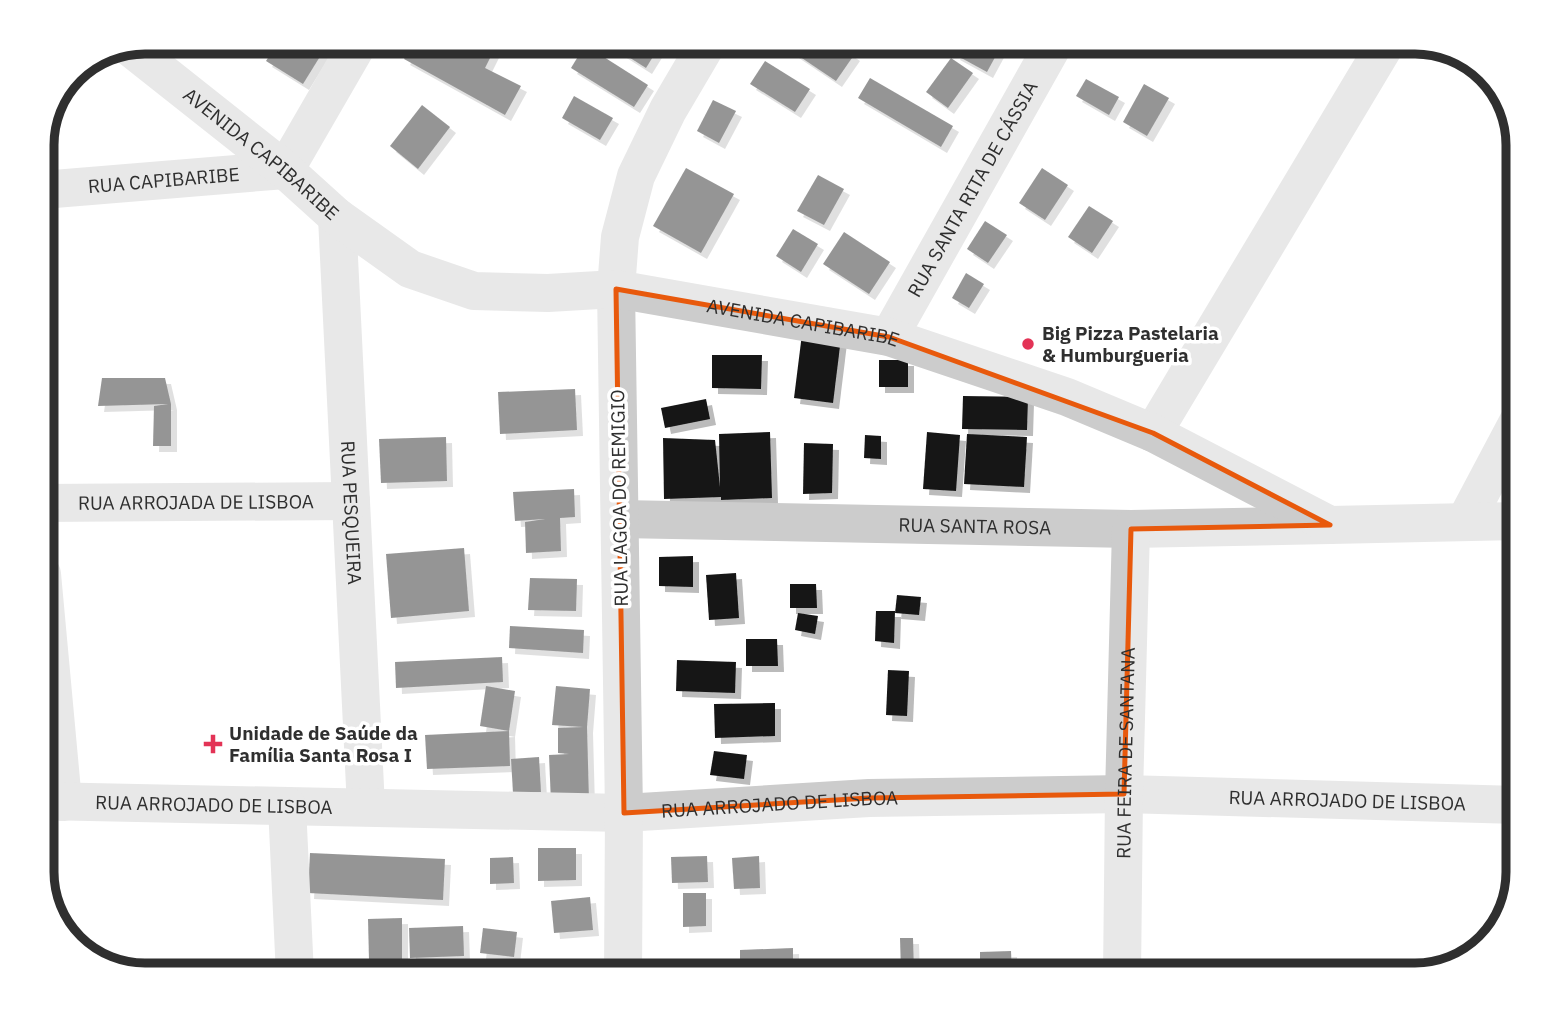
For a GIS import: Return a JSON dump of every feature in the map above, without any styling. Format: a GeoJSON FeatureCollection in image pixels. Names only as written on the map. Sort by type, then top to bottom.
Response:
{"type":"FeatureCollection","features":[{"type":"Feature","properties":{"kind":"street","name":"AVENIDA CAPIBARIBE"},"geometry":{"type":"LineString","coordinates":[[139,54],[285,170],[337,217],[410,269],[474,291],[548,293],[616,289],[889,337],[1067,397],[1153,433],[1330,525],[1506,521]]}},
{"type":"Feature","properties":{"kind":"street"},"geometry":{"type":"LineString","coordinates":[[285,170],[352,54]]}},
{"type":"Feature","properties":{"kind":"street","name":"RUA LAGOA DO REMIGIO"},"geometry":{"type":"LineString","coordinates":[[623,963],[624,813],[616,289],[620,237],[636,176],[668,110],[701,54]]}},
{"type":"Feature","properties":{"kind":"street","name":"RUA SANTA RITA DE CÁSSIA"},"geometry":{"type":"LineString","coordinates":[[889,337],[1048,54]]}},
{"type":"Feature","properties":{"kind":"street"},"geometry":{"type":"LineString","coordinates":[[1153,433],[1380,54]]}},
{"type":"Feature","properties":{"kind":"street","name":"RUA CAPIBARIBE"},"geometry":{"type":"LineString","coordinates":[[54,189],[285,170]]}},
{"type":"Feature","properties":{"kind":"street","name":"RUA PESQUEIRA"},"geometry":{"type":"LineString","coordinates":[[337,217],[366,807]]}},
{"type":"Feature","properties":{"kind":"street"},"geometry":{"type":"LineString","coordinates":[[1465,522],[1506,445]]}},
{"type":"Feature","properties":{"kind":"street","name":"RUA ARROJADA DE LISBOA"},"geometry":{"type":"LineString","coordinates":[[54,503],[351,501]]}},
{"type":"Feature","properties":{"kind":"street","name":"RUA SANTA ROSA"},"geometry":{"type":"LineString","coordinates":[[620,519],[1131,529],[1330,525]]}},
{"type":"Feature","properties":{"kind":"street","name":"RUA FEIRA DE SANTANA"},"geometry":{"type":"LineString","coordinates":[[1122,963],[1131,529]]}},
{"type":"Feature","properties":{"kind":"street","name":"RUA ARROJADO DE LISBOA"},"geometry":{"type":"LineString","coordinates":[[54,802],[624,813],[869,798],[1124,794],[1506,805]]}},
{"type":"Feature","properties":{"kind":"street"},"geometry":{"type":"LineString","coordinates":[[287,806],[294,963]]}},
{"type":"Feature","properties":{"kind":"highlighted area"},"geometry":{"type":"Polygon","coordinates":[[[616,289],[889,337],[1153,433],[1330,525],[1131,529],[1124,794],[869,798],[624,813],[616,289]]]}},
{"type":"Feature","properties":{"kind":"building"},"geometry":{"type":"Polygon","coordinates":[[[270,54],[322,54],[303,84],[266,61],[270,54]]]}},
{"type":"Feature","properties":{"kind":"building"},"geometry":{"type":"Polygon","coordinates":[[[407,54],[492,54],[485,68],[521,86],[505,115],[404,59],[407,54]]]}},
{"type":"Feature","properties":{"kind":"building"},"geometry":{"type":"Polygon","coordinates":[[[580,54],[599,54],[648,85],[634,107],[571,68],[580,54]]]}},
{"type":"Feature","properties":{"kind":"building"},"geometry":{"type":"Polygon","coordinates":[[[624,54],[655,54],[646,68],[624,54]]]}},
{"type":"Feature","properties":{"kind":"building"},"geometry":{"type":"Polygon","coordinates":[[[796,54],[853,54],[836,81],[796,54]]]}},
{"type":"Feature","properties":{"kind":"building"},"geometry":{"type":"Polygon","coordinates":[[[954,54],[997,54],[987,72],[954,54]]]}},
{"type":"Feature","properties":{"kind":"building"},"geometry":{"type":"Polygon","coordinates":[[[951,58],[973,73],[948,108],[926,92],[951,58]]]}},
{"type":"Feature","properties":{"kind":"building"},"geometry":{"type":"Polygon","coordinates":[[[765,61],[810,89],[795,112],[750,84],[765,61]]]}},
{"type":"Feature","properties":{"kind":"building"},"geometry":{"type":"Polygon","coordinates":[[[870,78],[953,126],[941,147],[858,98],[870,78]]]}},
{"type":"Feature","properties":{"kind":"building"},"geometry":{"type":"Polygon","coordinates":[[[1086,79],[1119,97],[1109,115],[1076,96],[1086,79]]]}},
{"type":"Feature","properties":{"kind":"building"},"geometry":{"type":"Polygon","coordinates":[[[1144,84],[1169,98],[1147,136],[1123,122],[1144,84]]]}},
{"type":"Feature","properties":{"kind":"building"},"geometry":{"type":"Polygon","coordinates":[[[574,96],[613,118],[600,140],[562,118],[574,96]]]}},
{"type":"Feature","properties":{"kind":"building"},"geometry":{"type":"Polygon","coordinates":[[[713,100],[736,111],[719,143],[697,131],[713,100]]]}},
{"type":"Feature","properties":{"kind":"building"},"geometry":{"type":"Polygon","coordinates":[[[422,105],[450,127],[418,169],[390,146],[422,105]]]}},
{"type":"Feature","properties":{"kind":"building"},"geometry":{"type":"Polygon","coordinates":[[[686,168],[734,194],[701,253],[653,226],[686,168]]]}},
{"type":"Feature","properties":{"kind":"building"},"geometry":{"type":"Polygon","coordinates":[[[1042,168],[1068,185],[1045,220],[1019,203],[1042,168]]]}},
{"type":"Feature","properties":{"kind":"building"},"geometry":{"type":"Polygon","coordinates":[[[818,175],[844,189],[824,225],[797,211],[818,175]]]}},
{"type":"Feature","properties":{"kind":"building"},"geometry":{"type":"Polygon","coordinates":[[[1089,206],[1113,221],[1092,253],[1068,237],[1089,206]]]}},
{"type":"Feature","properties":{"kind":"building"},"geometry":{"type":"Polygon","coordinates":[[[985,221],[1007,235],[988,263],[967,249],[985,221]]]}},
{"type":"Feature","properties":{"kind":"building"},"geometry":{"type":"Polygon","coordinates":[[[793,229],[818,244],[801,272],[776,256],[793,229]]]}},
{"type":"Feature","properties":{"kind":"building"},"geometry":{"type":"Polygon","coordinates":[[[844,232],[890,262],[869,294],[823,264],[844,232]]]}},
{"type":"Feature","properties":{"kind":"building"},"geometry":{"type":"Polygon","coordinates":[[[966,273],[984,284],[969,308],[952,298],[966,273]]]}},
{"type":"Feature","properties":{"kind":"building"},"geometry":{"type":"Polygon","coordinates":[[[802,334],[841,338],[833,403],[794,398],[802,334]]]}},
{"type":"Feature","properties":{"kind":"building"},"geometry":{"type":"Polygon","coordinates":[[[712,355],[762,355],[761,389],[712,388],[712,355]]]}},
{"type":"Feature","properties":{"kind":"building"},"geometry":{"type":"Polygon","coordinates":[[[879,360],[908,360],[908,387],[879,387],[879,360]]]}},
{"type":"Feature","properties":{"kind":"building"},"geometry":{"type":"Polygon","coordinates":[[[102,378],[165,378],[171,404],[171,446],[153,446],[154,406],[168,404],[98,406],[102,378]]]}},
{"type":"Feature","properties":{"kind":"building"},"geometry":{"type":"Polygon","coordinates":[[[575,389],[577,430],[500,434],[498,392],[575,389]]]}},
{"type":"Feature","properties":{"kind":"building"},"geometry":{"type":"Polygon","coordinates":[[[963,396],[1028,397],[1027,430],[962,429],[963,396]]]}},
{"type":"Feature","properties":{"kind":"building"},"geometry":{"type":"Polygon","coordinates":[[[706,399],[710,419],[665,428],[661,408],[706,399]]]}},
{"type":"Feature","properties":{"kind":"building"},"geometry":{"type":"Polygon","coordinates":[[[770,432],[772,498],[664,499],[663,438],[715,440],[720,487],[719,434],[770,432]]]}},
{"type":"Feature","properties":{"kind":"building"},"geometry":{"type":"Polygon","coordinates":[[[927,432],[960,435],[956,491],[923,489],[927,432]]]}},
{"type":"Feature","properties":{"kind":"building"},"geometry":{"type":"Polygon","coordinates":[[[967,434],[1027,437],[1024,487],[964,484],[967,434]]]}},
{"type":"Feature","properties":{"kind":"building"},"geometry":{"type":"Polygon","coordinates":[[[865,435],[881,436],[881,459],[864,458],[865,435]]]}},
{"type":"Feature","properties":{"kind":"building"},"geometry":{"type":"Polygon","coordinates":[[[446,437],[447,481],[381,483],[379,439],[446,437]]]}},
{"type":"Feature","properties":{"kind":"building"},"geometry":{"type":"Polygon","coordinates":[[[804,443],[833,444],[832,493],[803,494],[804,443]]]}},
{"type":"Feature","properties":{"kind":"building"},"geometry":{"type":"Polygon","coordinates":[[[574,489],[575,517],[560,518],[561,551],[526,553],[525,522],[545,519],[515,521],[513,492],[574,489]]]}},
{"type":"Feature","properties":{"kind":"building"},"geometry":{"type":"Polygon","coordinates":[[[464,548],[469,611],[391,618],[386,554],[464,548]]]}},
{"type":"Feature","properties":{"kind":"building"},"geometry":{"type":"Polygon","coordinates":[[[693,556],[693,587],[659,586],[659,557],[693,556]]]}},
{"type":"Feature","properties":{"kind":"building"},"geometry":{"type":"Polygon","coordinates":[[[736,573],[739,618],[709,620],[706,575],[736,573]]]}},
{"type":"Feature","properties":{"kind":"building"},"geometry":{"type":"Polygon","coordinates":[[[530,578],[577,579],[576,611],[528,610],[530,578]]]}},
{"type":"Feature","properties":{"kind":"building"},"geometry":{"type":"Polygon","coordinates":[[[790,584],[816,584],[817,608],[790,608],[790,584]]]}},
{"type":"Feature","properties":{"kind":"building"},"geometry":{"type":"Polygon","coordinates":[[[897,595],[921,597],[919,615],[895,613],[897,595]]]}},
{"type":"Feature","properties":{"kind":"building"},"geometry":{"type":"Polygon","coordinates":[[[876,611],[895,611],[894,643],[875,641],[876,611]]]}},
{"type":"Feature","properties":{"kind":"building"},"geometry":{"type":"Polygon","coordinates":[[[798,613],[818,616],[815,634],[795,630],[798,613]]]}},
{"type":"Feature","properties":{"kind":"building"},"geometry":{"type":"Polygon","coordinates":[[[510,626],[584,630],[583,653],[509,648],[510,626]]]}},
{"type":"Feature","properties":{"kind":"building"},"geometry":{"type":"Polygon","coordinates":[[[746,639],[777,639],[778,666],[746,666],[746,639]]]}},
{"type":"Feature","properties":{"kind":"building"},"geometry":{"type":"Polygon","coordinates":[[[502,657],[503,682],[396,688],[395,662],[502,657]]]}},
{"type":"Feature","properties":{"kind":"building"},"geometry":{"type":"Polygon","coordinates":[[[677,660],[736,662],[735,693],[676,691],[677,660]]]}},
{"type":"Feature","properties":{"kind":"building"},"geometry":{"type":"Polygon","coordinates":[[[888,670],[909,671],[907,716],[886,715],[888,670]]]}},
{"type":"Feature","properties":{"kind":"building"},"geometry":{"type":"Polygon","coordinates":[[[486,686],[515,691],[509,731],[480,726],[486,686]]]}},
{"type":"Feature","properties":{"kind":"building"},"geometry":{"type":"Polygon","coordinates":[[[556,686],[590,689],[587,727],[589,801],[551,803],[549,755],[569,754],[558,753],[558,728],[583,727],[552,725],[556,686]]]}},
{"type":"Feature","properties":{"kind":"building"},"geometry":{"type":"Polygon","coordinates":[[[775,703],[775,736],[715,738],[714,704],[775,703]]]}},
{"type":"Feature","properties":{"kind":"building"},"geometry":{"type":"Polygon","coordinates":[[[509,731],[510,766],[427,769],[425,735],[509,731]]]}},
{"type":"Feature","properties":{"kind":"building"},"geometry":{"type":"Polygon","coordinates":[[[714,751],[747,755],[744,779],[710,775],[714,751]]]}},
{"type":"Feature","properties":{"kind":"building"},"geometry":{"type":"Polygon","coordinates":[[[539,757],[541,792],[513,793],[511,759],[539,757]]]}},
{"type":"Feature","properties":{"kind":"building"},"geometry":{"type":"Polygon","coordinates":[[[538,848],[576,848],[576,880],[538,881],[538,848]]]}},
{"type":"Feature","properties":{"kind":"building"},"geometry":{"type":"Polygon","coordinates":[[[310,853],[445,859],[443,900],[308,893],[310,853]]]}},
{"type":"Feature","properties":{"kind":"building"},"geometry":{"type":"Polygon","coordinates":[[[707,856],[708,882],[672,883],[671,857],[707,856]]]}},
{"type":"Feature","properties":{"kind":"building"},"geometry":{"type":"Polygon","coordinates":[[[759,856],[760,888],[734,889],[732,858],[759,856]]]}},
{"type":"Feature","properties":{"kind":"building"},"geometry":{"type":"Polygon","coordinates":[[[513,857],[514,883],[490,884],[490,858],[513,857]]]}},
{"type":"Feature","properties":{"kind":"building"},"geometry":{"type":"Polygon","coordinates":[[[683,893],[706,893],[706,926],[683,927],[683,893]]]}},
{"type":"Feature","properties":{"kind":"building"},"geometry":{"type":"Polygon","coordinates":[[[590,897],[593,930],[554,933],[551,901],[590,897]]]}},
{"type":"Feature","properties":{"kind":"building"},"geometry":{"type":"Polygon","coordinates":[[[402,918],[402,960],[369,960],[368,919],[402,918]]]}},
{"type":"Feature","properties":{"kind":"building"},"geometry":{"type":"Polygon","coordinates":[[[463,926],[464,956],[410,958],[409,928],[463,926]]]}},
{"type":"Feature","properties":{"kind":"building"},"geometry":{"type":"Polygon","coordinates":[[[483,928],[517,932],[514,957],[480,953],[483,928]]]}},
{"type":"Feature","properties":{"kind":"building"},"geometry":{"type":"Polygon","coordinates":[[[900,938],[913,938],[914,963],[901,963],[900,938]]]}},
{"type":"Feature","properties":{"kind":"building"},"geometry":{"type":"Polygon","coordinates":[[[793,948],[793,963],[740,963],[740,950],[793,948]]]}},
{"type":"Feature","properties":{"kind":"building"},"geometry":{"type":"Polygon","coordinates":[[[1011,951],[1012,963],[980,963],[980,952],[1011,951]]]}},
{"type":"Feature","properties":{"kind":"place","name":"Big Pizza Pastelaria & Humburgueria"},"geometry":{"type":"Point","coordinates":[1028,344]}},
{"type":"Feature","properties":{"kind":"place","name":"Unidade de Saúde da Família Santa Rosa I"},"geometry":{"type":"Point","coordinates":[213,744]}}]}
